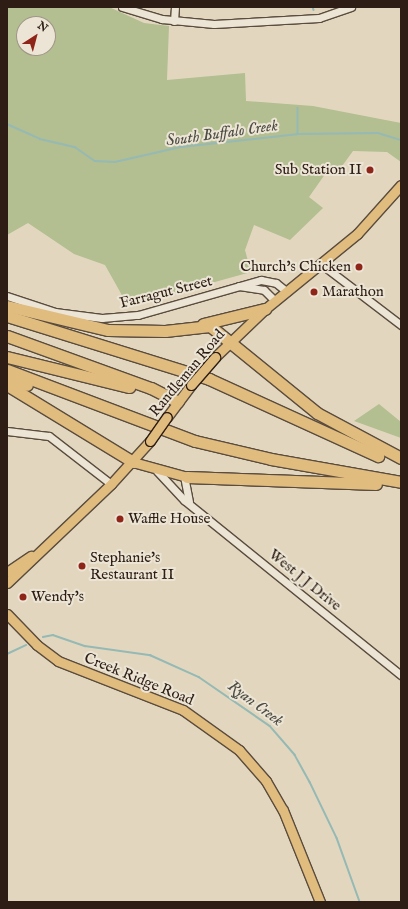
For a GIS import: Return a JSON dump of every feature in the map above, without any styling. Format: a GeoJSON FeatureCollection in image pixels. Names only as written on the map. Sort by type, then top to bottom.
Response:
{"type":"FeatureCollection","features":[{"type":"Feature","properties":{"kind":"highway"},"geometry":{"type":"LineString","coordinates":[[7,306],[108,330],[165,331],[265,309]]}},
{"type":"Feature","properties":{"kind":"highway"},"geometry":{"type":"LineString","coordinates":[[7,316],[209,379],[401,465]]}},
{"type":"Feature","properties":{"kind":"highway"},"geometry":{"type":"LineString","coordinates":[[7,320],[27,323]]}},
{"type":"Feature","properties":{"kind":"highway"},"geometry":{"type":"LineString","coordinates":[[200,324],[215,329],[317,413],[401,458]]}},
{"type":"Feature","properties":{"kind":"highway"},"geometry":{"type":"LineString","coordinates":[[7,336],[151,388],[178,402]]}},
{"type":"Feature","properties":{"kind":"highway"},"geometry":{"type":"LineString","coordinates":[[7,357],[178,402]]}},
{"type":"Feature","properties":{"kind":"highway"},"geometry":{"type":"LineString","coordinates":[[7,370],[147,424],[235,452],[401,482]]}},
{"type":"Feature","properties":{"kind":"highway"},"geometry":{"type":"LineString","coordinates":[[7,378],[128,422],[147,424]]}},
{"type":"Feature","properties":{"kind":"highway"},"geometry":{"type":"LineString","coordinates":[[7,384],[134,460]]}},
{"type":"Feature","properties":{"kind":"highway"},"geometry":{"type":"LineString","coordinates":[[187,477],[388,485],[401,482]]}},
{"type":"Feature","properties":{"kind":"main road","name":"Randleman Road"},"geometry":{"type":"LineString","coordinates":[[7,583],[36,553],[111,484],[134,460],[150,441],[191,385],[215,357],[265,309],[321,264],[372,220],[401,185]]}},
{"type":"Feature","properties":{"kind":"main road","name":"West J J Drive"},"geometry":{"type":"LineString","coordinates":[[134,460],[157,471],[187,477]]}},
{"type":"Feature","properties":{"kind":"main road","name":"Randleman Road"},"geometry":{"type":"LineString","coordinates":[[7,572],[36,553]]}},
{"type":"Feature","properties":{"kind":"main road","name":"Creek Ridge Road"},"geometry":{"type":"LineString","coordinates":[[7,614],[32,640],[58,661],[183,710],[234,746],[257,770],[280,804],[320,902]]}},
{"type":"Feature","properties":{"kind":"street"},"geometry":{"type":"LineString","coordinates":[[122,7],[174,21],[218,24],[308,19],[351,7]]}},
{"type":"Feature","properties":{"kind":"street"},"geometry":{"type":"LineString","coordinates":[[174,21],[175,7]]}},
{"type":"Feature","properties":{"kind":"street"},"geometry":{"type":"LineString","coordinates":[[321,264],[401,325]]}},
{"type":"Feature","properties":{"kind":"street","name":"Farragut Street"},"geometry":{"type":"LineString","coordinates":[[7,296],[55,312],[102,318],[138,315],[239,286],[266,280],[287,292]]}},
{"type":"Feature","properties":{"kind":"street","name":"Farragut Street"},"geometry":{"type":"LineString","coordinates":[[239,286],[264,290],[275,301]]}},
{"type":"Feature","properties":{"kind":"street"},"geometry":{"type":"LineString","coordinates":[[7,431],[49,436],[111,484]]}},
{"type":"Feature","properties":{"kind":"street"},"geometry":{"type":"LineString","coordinates":[[134,460],[187,477],[185,495],[192,506]]}},
{"type":"Feature","properties":{"kind":"street","name":"West J J Drive"},"geometry":{"type":"LineString","coordinates":[[157,471],[192,506],[401,675]]}},
{"type":"Feature","properties":{"kind":"green space"},"geometry":{"type":"Polygon","coordinates":[[[7,7],[109,7],[144,23],[169,26],[167,80],[245,73],[246,101],[313,106],[401,123],[401,162],[387,152],[353,151],[337,173],[328,170],[309,197],[323,208],[290,240],[254,225],[245,250],[251,272],[128,306],[105,265],[74,254],[28,223],[7,235],[7,7]]]}},
{"type":"Feature","properties":{"kind":"green space"},"geometry":{"type":"Polygon","coordinates":[[[379,404],[401,422],[401,438],[354,421],[379,404]]]}},
{"type":"Feature","properties":{"kind":"waterway"},"geometry":{"type":"LineString","coordinates":[[298,108],[298,134]]}},
{"type":"Feature","properties":{"kind":"waterway","name":"South Buffalo Creek"},"geometry":{"type":"LineString","coordinates":[[7,124],[40,139],[75,147],[95,161],[115,162],[181,147],[298,134],[378,133],[401,140]]}},
{"type":"Feature","properties":{"kind":"waterway","name":"Ryan Creek"},"geometry":{"type":"LineString","coordinates":[[43,637],[53,635],[85,646],[150,655],[199,677],[270,726],[295,755],[310,782],[337,838],[360,902]]}},
{"type":"Feature","properties":{"kind":"waterway","name":"Ryan Creek"},"geometry":{"type":"LineString","coordinates":[[7,654],[26,645]]}},
{"type":"Feature","properties":{"kind":"place","name":"Sub Station II"},"geometry":{"type":"Point","coordinates":[370,170]}},
{"type":"Feature","properties":{"kind":"place","name":"Church's Chicken"},"geometry":{"type":"Point","coordinates":[359,267]}},
{"type":"Feature","properties":{"kind":"place","name":"Marathon"},"geometry":{"type":"Point","coordinates":[314,292]}},
{"type":"Feature","properties":{"kind":"place","name":"Waffle House"},"geometry":{"type":"Point","coordinates":[120,519]}},
{"type":"Feature","properties":{"kind":"place","name":"Stephanie's Restaurant II"},"geometry":{"type":"Point","coordinates":[82,566]}},
{"type":"Feature","properties":{"kind":"place","name":"Wendy's"},"geometry":{"type":"Point","coordinates":[23,597]}}]}
